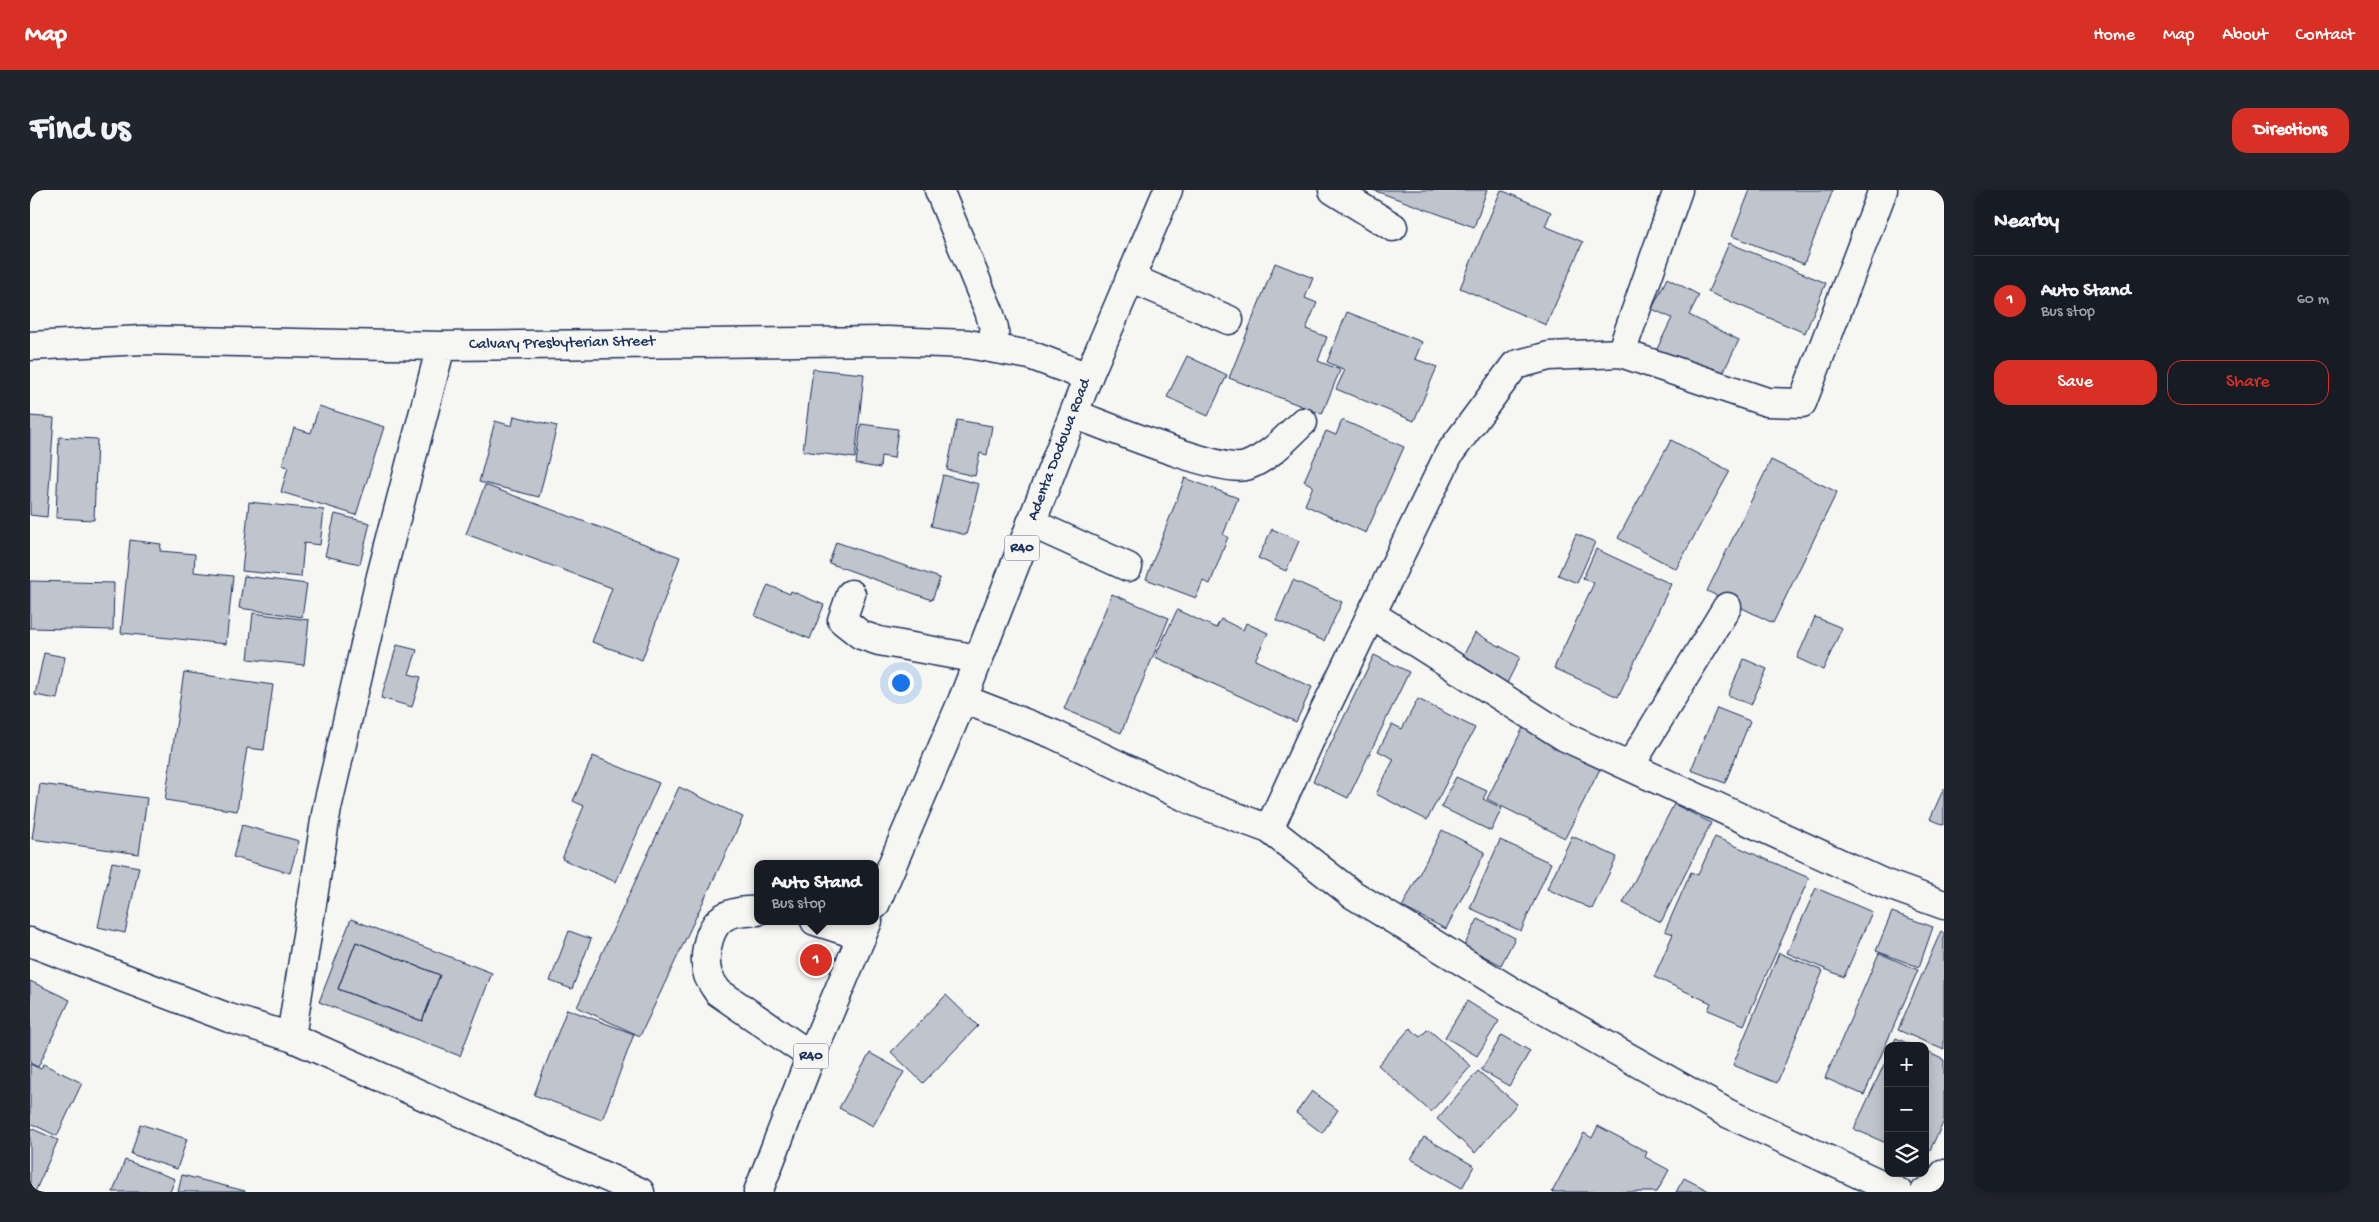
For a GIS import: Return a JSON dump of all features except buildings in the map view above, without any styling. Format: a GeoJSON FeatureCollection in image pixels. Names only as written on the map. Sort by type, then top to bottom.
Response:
{"type":"FeatureCollection","features":[{"type":"Feature","properties":{"kind":"street"},"geometry":{"type":"LineString","coordinates":[[939,190],[994,328],[995,349]]}},
{"type":"Feature","properties":{"kind":"street","name":"Adenta Dodowa Road"},"geometry":{"type":"LineString","coordinates":[[879,896],[963,699],[1088,377],[1168,190]]}},
{"type":"Feature","properties":{"kind":"street"},"geometry":{"type":"LineString","coordinates":[[1332,190],[1393,227]]}},
{"type":"Feature","properties":{"kind":"street"},"geometry":{"type":"LineString","coordinates":[[1621,353],[1678,190]]}},
{"type":"Feature","properties":{"kind":"street"},"geometry":{"type":"LineString","coordinates":[[1269,829],[1314,732],[1450,454],[1515,365],[1549,356],[1621,353],[1767,402],[1802,403],[1883,190]]}},
{"type":"Feature","properties":{"kind":"street"},"geometry":{"type":"LineString","coordinates":[[1130,278],[1229,320]]}},
{"type":"Feature","properties":{"kind":"street","name":"Calvary Presbyterian Street"},"geometry":{"type":"LineString","coordinates":[[30,346],[142,340],[441,346],[887,341],[968,344],[1030,355],[1088,377]]}},
{"type":"Feature","properties":{"kind":"street"},"geometry":{"type":"LineString","coordinates":[[291,1037],[327,808],[382,576],[441,346]]}},
{"type":"Feature","properties":{"kind":"street"},"geometry":{"type":"LineString","coordinates":[[1074,414],[1220,466],[1244,467],[1264,458],[1304,422]]}},
{"type":"Feature","properties":{"kind":"street"},"geometry":{"type":"LineString","coordinates":[[1031,523],[1128,567]]}},
{"type":"Feature","properties":{"kind":"street"},"geometry":{"type":"LineString","coordinates":[[851,594],[842,620],[861,634],[879,641],[978,659]]}},
{"type":"Feature","properties":{"kind":"street"},"geometry":{"type":"LineString","coordinates":[[1630,766],[1727,607]]}},
{"type":"Feature","properties":{"kind":"street"},"geometry":{"type":"LineString","coordinates":[[1372,614],[1565,738],[1883,883],[1944,905]]}},
{"type":"Feature","properties":{"kind":"street"},"geometry":{"type":"LineString","coordinates":[[963,699],[1053,734],[1196,802],[1269,829],[1352,894],[1521,997],[1727,1113],[1898,1192]]}},
{"type":"Feature","properties":{"kind":"street"},"geometry":{"type":"LineString","coordinates":[[754,911],[736,913],[720,920],[712,933],[707,949],[706,963],[709,977],[718,992],[811,1056]]}},
{"type":"Feature","properties":{"kind":"street"},"geometry":{"type":"LineString","coordinates":[[844,925],[865,928]]}},
{"type":"Feature","properties":{"kind":"street","name":"R40"},"geometry":{"type":"LineString","coordinates":[[758,1192],[811,1056],[865,928]]}},
{"type":"Feature","properties":{"kind":"street"},"geometry":{"type":"LineString","coordinates":[[30,942],[229,1018],[291,1037],[640,1192]]}},
{"type":"Feature","properties":{"kind":"place","name":"Auto Stand"},"geometry":{"type":"Point","coordinates":[816,960]}}]}
